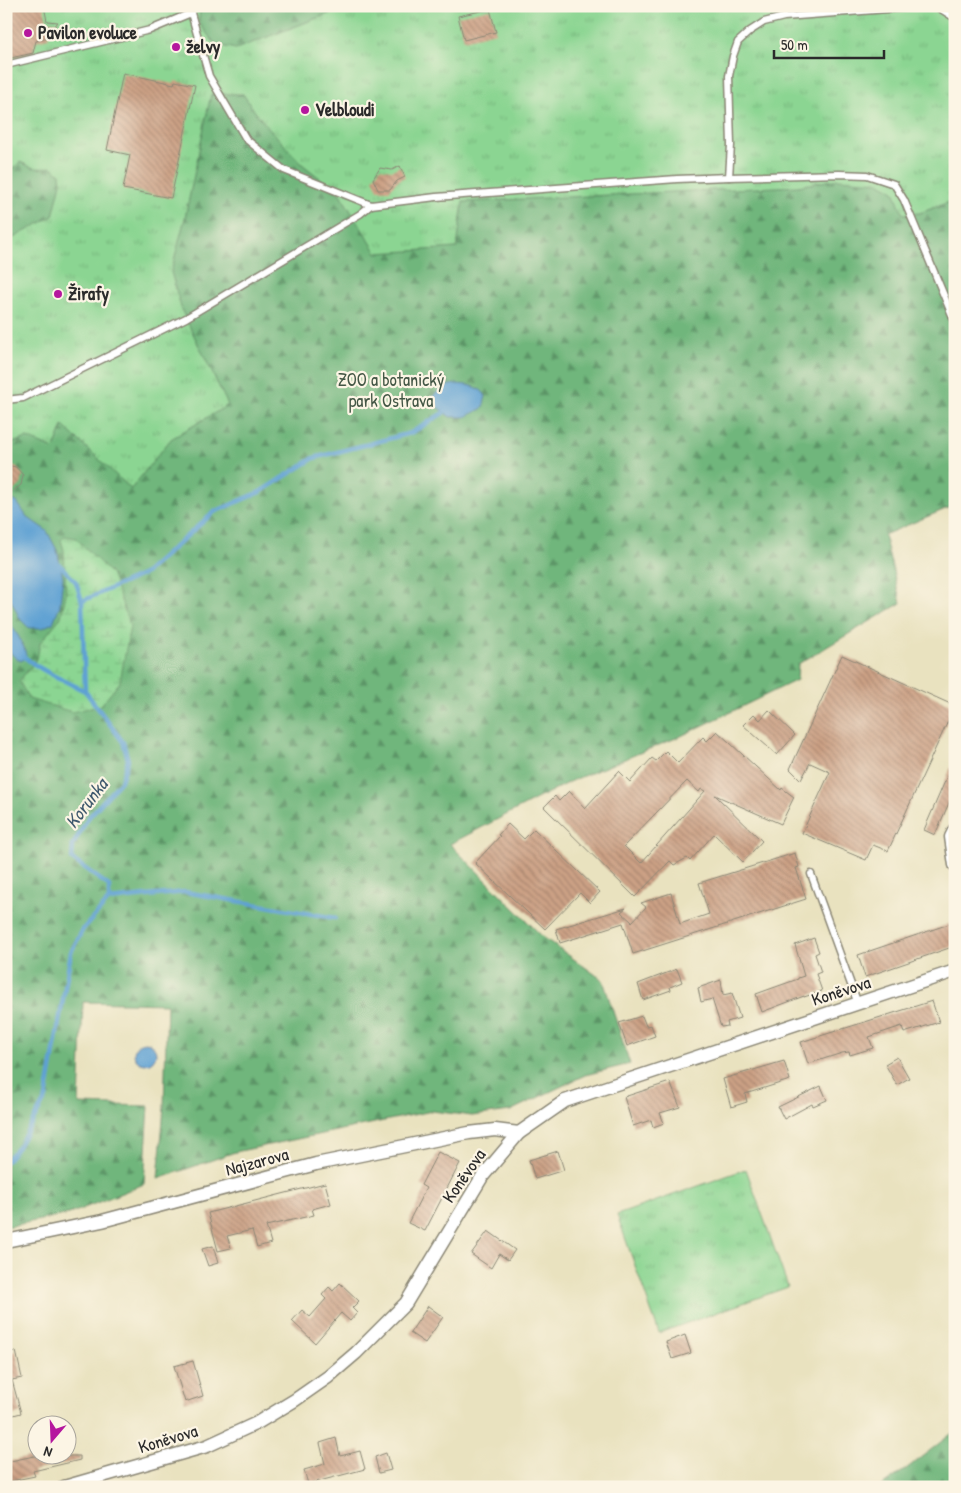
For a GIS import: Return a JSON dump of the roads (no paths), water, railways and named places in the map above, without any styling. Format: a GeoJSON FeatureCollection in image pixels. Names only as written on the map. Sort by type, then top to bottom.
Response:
{"type":"FeatureCollection","features":[{"type":"Feature","properties":{"kind":"street"},"geometry":{"type":"LineString","coordinates":[[955,829],[951,837],[955,865]]}},
{"type":"Feature","properties":{"kind":"street","name":"Koněvova"},"geometry":{"type":"LineString","coordinates":[[64,1487],[207,1446],[258,1423],[328,1377],[356,1353],[406,1302],[482,1177],[519,1132],[565,1101],[955,971]]}},
{"type":"Feature","properties":{"kind":"street","name":"Najzarova"},"geometry":{"type":"LineString","coordinates":[[6,1241],[102,1221],[316,1164],[469,1133],[495,1130],[519,1132]]}},
{"type":"Feature","properties":{"kind":"lane"},"geometry":{"type":"LineString","coordinates":[[729,178],[730,66],[738,42],[750,31],[764,22],[784,17],[927,6]]}},
{"type":"Feature","properties":{"kind":"lane"},"geometry":{"type":"LineString","coordinates":[[936,6],[955,18]]}},
{"type":"Feature","properties":{"kind":"lane"},"geometry":{"type":"LineString","coordinates":[[6,65],[150,30],[193,10],[208,76],[246,139],[284,170],[371,205],[436,197],[677,179],[839,174],[867,175],[894,184],[904,200],[955,322]]}},
{"type":"Feature","properties":{"kind":"lane"},"geometry":{"type":"LineString","coordinates":[[6,400],[23,398],[186,318],[360,214],[371,205]]}},
{"type":"Feature","properties":{"kind":"lane"},"geometry":{"type":"LineString","coordinates":[[811,874],[858,1004]]}},
{"type":"Feature","properties":{"kind":"water"},"geometry":{"type":"Polygon","coordinates":[[[456,384],[473,386],[483,392],[486,396],[483,408],[465,417],[450,417],[431,402],[440,389],[456,384]]]}},
{"type":"Feature","properties":{"kind":"water"},"geometry":{"type":"Polygon","coordinates":[[[6,498],[17,502],[27,517],[47,531],[57,550],[63,577],[60,605],[53,623],[42,628],[29,628],[20,619],[8,594],[6,498]]]}},
{"type":"Feature","properties":{"kind":"water"},"geometry":{"type":"Polygon","coordinates":[[[6,618],[16,632],[26,653],[26,658],[21,661],[8,648],[6,642],[6,618]]]}},
{"type":"Feature","properties":{"kind":"water"},"geometry":{"type":"Polygon","coordinates":[[[145,1042],[153,1045],[156,1053],[153,1061],[145,1064],[137,1061],[134,1053],[137,1045],[145,1042]]]}},
{"type":"Feature","properties":{"kind":"waterway"},"geometry":{"type":"LineString","coordinates":[[82,601],[144,574],[214,512],[260,492],[314,458],[411,433],[443,413]]}},
{"type":"Feature","properties":{"kind":"waterway","name":"Korunka"},"geometry":{"type":"LineString","coordinates":[[6,1161],[18,1147],[46,1098],[71,952],[83,929],[109,900],[109,886],[72,859],[73,845],[88,818],[121,781],[128,760],[123,742],[85,691],[82,601],[76,582],[57,562]]}},
{"type":"Feature","properties":{"kind":"waterway"},"geometry":{"type":"LineString","coordinates":[[23,655],[43,670],[85,691]]}},
{"type":"Feature","properties":{"kind":"waterway"},"geometry":{"type":"LineString","coordinates":[[109,900],[185,892],[335,918]]}},
{"type":"Feature","properties":{"kind":"place","name":"Pavilon evoluce"},"geometry":{"type":"Point","coordinates":[28,33]}},
{"type":"Feature","properties":{"kind":"place","name":"želvy"},"geometry":{"type":"Point","coordinates":[176,47]}},
{"type":"Feature","properties":{"kind":"place","name":"Velbloudi"},"geometry":{"type":"Point","coordinates":[305,110]}},
{"type":"Feature","properties":{"kind":"place","name":"Žirafy"},"geometry":{"type":"Point","coordinates":[58,294]}},
{"type":"Feature","properties":{"kind":"park label","name":"ZOO a botanický park Ostrava"},"geometry":{"type":"Point","coordinates":[391,390]}}]}
